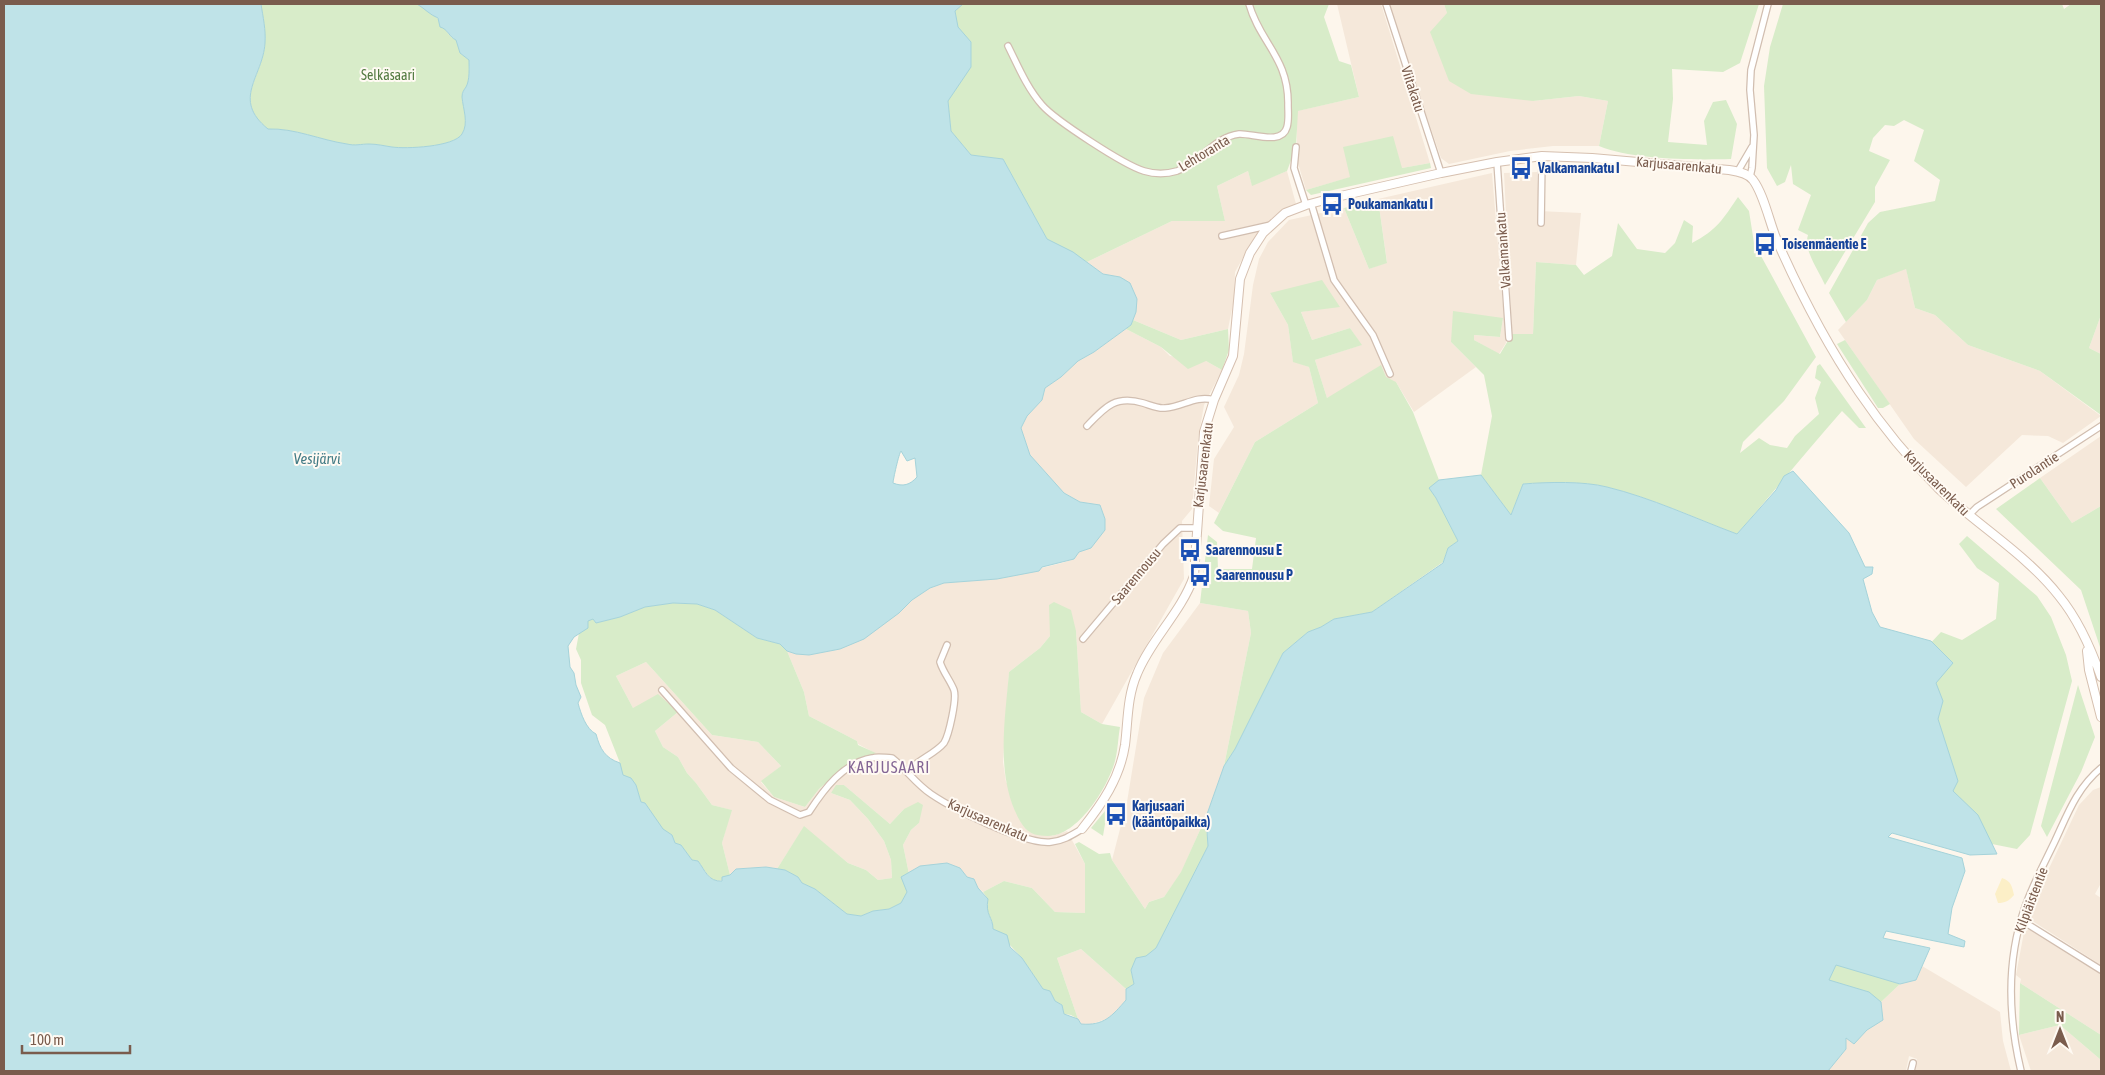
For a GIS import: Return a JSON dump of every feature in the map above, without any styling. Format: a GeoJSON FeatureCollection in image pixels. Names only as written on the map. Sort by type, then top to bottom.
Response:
{"type":"FeatureCollection","features":[{"type":"Feature","properties":{"kind":"street","name":"Lehtoranta"},"geometry":{"type":"LineString","coordinates":[[1008,46],[1031,91],[1043,107],[1061,121],[1132,166],[1151,173],[1177,171],[1189,165],[1218,142],[1229,137],[1249,134],[1279,137],[1287,128],[1289,97],[1286,76],[1249,4]]}},
{"type":"Feature","properties":{"kind":"street","name":"Viitakatu"},"geometry":{"type":"LineString","coordinates":[[1386,4],[1441,174]]}},
{"type":"Feature","properties":{"kind":"street"},"geometry":{"type":"LineString","coordinates":[[1750,177],[1754,134],[1750,90],[1751,70],[1768,4]]}},
{"type":"Feature","properties":{"kind":"street"},"geometry":{"type":"LineString","coordinates":[[1738,171],[1753,145]]}},
{"type":"Feature","properties":{"kind":"street"},"geometry":{"type":"LineString","coordinates":[[1296,146],[1294,168],[1309,204],[1334,280],[1373,335],[1390,374]]}},
{"type":"Feature","properties":{"kind":"street","name":"Karjusaarenkatu"},"geometry":{"type":"LineString","coordinates":[[662,690],[731,768],[770,800],[800,814],[809,812],[827,785],[851,766],[872,758],[892,758],[931,794],[987,822],[1030,840],[1050,842],[1068,838],[1082,829],[1111,788],[1124,748],[1130,699],[1138,672],[1190,589],[1196,562],[1204,432],[1214,400],[1233,356],[1238,292],[1244,266],[1250,253],[1271,225],[1285,213],[1309,204],[1497,162],[1542,156],[1671,164],[1738,171],[1750,177],[1753,180],[1777,240],[1806,304],[1858,391],[1899,446],[1939,488],[2034,570],[2054,590],[2075,620],[2101,677]]}},
{"type":"Feature","properties":{"kind":"street"},"geometry":{"type":"LineString","coordinates":[[1541,223],[1542,156]]}},
{"type":"Feature","properties":{"kind":"street","name":"Valkamankatu"},"geometry":{"type":"LineString","coordinates":[[1497,162],[1509,338]]}},
{"type":"Feature","properties":{"kind":"street"},"geometry":{"type":"LineString","coordinates":[[1222,236],[1271,225]]}},
{"type":"Feature","properties":{"kind":"street"},"geometry":{"type":"LineString","coordinates":[[1087,426],[1107,407],[1128,399],[1165,408],[1199,398],[1214,400]]}},
{"type":"Feature","properties":{"kind":"street","name":"Purolantie"},"geometry":{"type":"LineString","coordinates":[[1969,515],[1977,507],[2101,426]]}},
{"type":"Feature","properties":{"kind":"street","name":"Saarennousu"},"geometry":{"type":"LineString","coordinates":[[1083,639],[1163,544],[1180,528],[1197,528]]}},
{"type":"Feature","properties":{"kind":"street"},"geometry":{"type":"LineString","coordinates":[[907,772],[914,764],[943,744],[948,735],[955,700],[954,690],[940,662],[947,645]]}},
{"type":"Feature","properties":{"kind":"street","name":"Karjusaarenkatu"},"geometry":{"type":"LineString","coordinates":[[2087,646],[2089,670],[2101,717]]}},
{"type":"Feature","properties":{"kind":"street","name":"Kilpiäistentie"},"geometry":{"type":"LineString","coordinates":[[2021,1071],[2013,1034],[2010,990],[2012,964],[2021,920],[2026,904],[2075,799],[2083,785],[2100,770]]}},
{"type":"Feature","properties":{"kind":"street"},"geometry":{"type":"LineString","coordinates":[[2021,920],[2101,970]]}},
{"type":"Feature","properties":{"kind":"street"},"geometry":{"type":"LineString","coordinates":[[1911,1071],[1913,1063]]}},
{"type":"Feature","properties":{"kind":"shaded area"},"geometry":{"type":"Polygon","coordinates":[[[1337,4],[1381,4],[1430,163],[1402,168],[1344,147],[1351,177],[1306,190],[1297,160],[1297,111],[1359,97],[1337,4]]]}},
{"type":"Feature","properties":{"kind":"shaded area"},"geometry":{"type":"Polygon","coordinates":[[[1388,4],[1444,4],[1447,13],[1533,101],[1579,96],[1608,101],[1599,146],[1553,146],[1510,151],[1449,164],[1441,158],[1388,4]]]}},
{"type":"Feature","properties":{"kind":"shaded area"},"geometry":{"type":"Polygon","coordinates":[[[1248,171],[1252,185],[1287,171],[1296,204],[1260,232],[1235,272],[1234,299],[1228,329],[1181,340],[1133,320],[1137,299],[1120,277],[1103,274],[1087,262],[1172,221],[1225,221],[1217,186],[1248,171]]]}},
{"type":"Feature","properties":{"kind":"shaded area"},"geometry":{"type":"Polygon","coordinates":[[[1537,172],[1539,211],[1581,213],[1576,265],[1536,262],[1533,334],[1512,334],[1504,173],[1537,172]]]}},
{"type":"Feature","properties":{"kind":"shaded area"},"geometry":{"type":"Polygon","coordinates":[[[1492,173],[1506,343],[1499,354],[1474,340],[1474,335],[1500,337],[1503,318],[1451,342],[1476,367],[1414,412],[1396,382],[1327,398],[1315,360],[1361,345],[1350,328],[1312,340],[1301,312],[1340,306],[1270,293],[1288,325],[1293,361],[1309,367],[1318,403],[1255,442],[1219,513],[1209,506],[1214,459],[1234,427],[1224,407],[1239,375],[1244,354],[1253,285],[1259,259],[1268,242],[1289,220],[1344,208],[1369,269],[1387,262],[1378,199],[1492,173]]]}},
{"type":"Feature","properties":{"kind":"shaded area"},"geometry":{"type":"Polygon","coordinates":[[[1906,268],[1915,308],[1935,315],[1968,345],[2040,371],[2101,416],[2063,443],[2048,436],[2022,435],[1966,487],[1914,439],[1838,330],[1867,300],[1877,280],[1906,268]]]}},
{"type":"Feature","properties":{"kind":"shaded area"},"geometry":{"type":"Polygon","coordinates":[[[2101,315],[2101,354],[2089,348],[2101,315]]]}},
{"type":"Feature","properties":{"kind":"shaded area"},"geometry":{"type":"Polygon","coordinates":[[[1126,329],[1161,347],[1170,356],[1206,361],[1222,370],[1204,405],[1198,440],[1192,509],[1182,521],[1184,579],[1102,724],[1081,712],[1076,631],[1050,636],[1040,648],[1009,672],[1003,762],[1006,782],[1052,836],[1067,831],[1085,864],[1085,913],[1055,912],[1032,888],[1004,881],[983,892],[978,888],[974,879],[967,877],[960,868],[947,863],[914,870],[909,874],[903,845],[911,830],[919,823],[904,809],[890,824],[844,785],[831,793],[850,800],[868,819],[884,841],[891,860],[892,878],[878,880],[866,870],[848,863],[804,827],[777,869],[766,867],[736,869],[730,875],[722,843],[731,810],[712,805],[687,773],[678,757],[663,747],[655,731],[678,712],[633,708],[616,676],[646,662],[712,735],[758,742],[781,766],[761,782],[774,797],[805,807],[819,789],[875,753],[858,744],[857,741],[809,716],[804,692],[787,651],[809,655],[840,649],[899,613],[912,600],[930,588],[944,583],[997,579],[1062,563],[1074,559],[1079,552],[1091,548],[1105,519],[1100,505],[1080,502],[1064,493],[1030,455],[1021,428],[1027,416],[1042,400],[1045,388],[1061,377],[1078,361],[1126,329]]]}},
{"type":"Feature","properties":{"kind":"shaded area"},"geometry":{"type":"Polygon","coordinates":[[[2101,436],[2101,506],[2072,523],[2040,478],[2101,436]]]}},
{"type":"Feature","properties":{"kind":"shaded area"},"geometry":{"type":"Polygon","coordinates":[[[1200,603],[1248,611],[1251,633],[1224,766],[1206,817],[1206,825],[1200,830],[1181,873],[1164,897],[1149,902],[1145,909],[1112,860],[1127,802],[1144,698],[1163,653],[1200,603]]]}},
{"type":"Feature","properties":{"kind":"shaded area"},"geometry":{"type":"Polygon","coordinates":[[[2101,787],[2101,883],[2095,894],[2101,898],[2101,965],[2026,917],[2079,805],[2093,790],[2101,787]]]}},
{"type":"Feature","properties":{"kind":"shaded area"},"geometry":{"type":"Polygon","coordinates":[[[2030,929],[2101,974],[2101,1035],[2020,983],[2021,979],[2016,975],[2024,932],[2030,929]]]}},
{"type":"Feature","properties":{"kind":"shaded area"},"geometry":{"type":"Polygon","coordinates":[[[1081,949],[1126,989],[1126,1000],[1110,1018],[1088,1025],[1081,1024],[1078,1019],[1057,958],[1081,949]]]}},
{"type":"Feature","properties":{"kind":"shaded area"},"geometry":{"type":"Polygon","coordinates":[[[1922,966],[2000,1012],[2003,1041],[2011,1071],[1915,1071],[1917,1059],[1909,1056],[1906,1071],[1828,1071],[1846,1049],[1846,1037],[1854,1043],[1867,1030],[1882,1020],[1881,1002],[1900,984],[1916,980],[1922,966]]]}},
{"type":"Feature","properties":{"kind":"shaded area"},"geometry":{"type":"Polygon","coordinates":[[[2060,1025],[2101,1060],[2101,1071],[2031,1071],[2019,1035],[2060,1025]]]}},
{"type":"Feature","properties":{"kind":"green space","name":"Selkäsaari"},"geometry":{"type":"Polygon","coordinates":[[[261,4],[417,4],[422,7],[440,21],[453,39],[456,40],[460,53],[469,60],[468,81],[462,95],[465,125],[462,134],[450,142],[399,148],[372,144],[350,145],[288,130],[268,129],[257,118],[250,98],[265,43],[265,28],[261,4]]]}},
{"type":"Feature","properties":{"kind":"green space"},"geometry":{"type":"Polygon","coordinates":[[[963,4],[1329,4],[1324,17],[1339,61],[1351,65],[1359,97],[1298,111],[1296,147],[1287,171],[1252,186],[1248,171],[1217,186],[1225,221],[1172,221],[1087,262],[1047,239],[1003,159],[971,155],[951,131],[948,101],[971,66],[971,42],[957,27],[955,11],[963,4]]]}},
{"type":"Feature","properties":{"kind":"green space"},"geometry":{"type":"Polygon","coordinates":[[[1444,4],[1759,4],[1740,63],[1723,72],[1672,69],[1673,99],[1668,142],[1707,145],[1704,121],[1713,102],[1726,100],[1737,124],[1731,159],[1646,157],[1613,151],[1599,146],[1608,101],[1579,96],[1533,101],[1471,94],[1449,81],[1430,32],[1447,13],[1444,4]]]}},
{"type":"Feature","properties":{"kind":"green space"},"geometry":{"type":"Polygon","coordinates":[[[1783,4],[2062,4],[2064,9],[2071,4],[2101,4],[2101,315],[2089,348],[2101,354],[2101,415],[2040,371],[1968,345],[1935,315],[1915,308],[1906,269],[1877,280],[1867,300],[1846,322],[1829,293],[1868,223],[1880,212],[1935,201],[1940,180],[1914,161],[1924,130],[1904,120],[1894,126],[1885,125],[1873,138],[1869,151],[1890,160],[1875,187],[1875,202],[1825,285],[1812,260],[1807,241],[1808,235],[1798,230],[1811,195],[1793,184],[1791,165],[1785,182],[1777,186],[1767,168],[1764,86],[1770,47],[1783,4]]]}},
{"type":"Feature","properties":{"kind":"green space"},"geometry":{"type":"Polygon","coordinates":[[[1393,136],[1402,168],[1430,163],[1431,168],[1311,195],[1306,190],[1350,177],[1343,147],[1393,136]]]}},
{"type":"Feature","properties":{"kind":"green space"},"geometry":{"type":"Polygon","coordinates":[[[1738,197],[1749,211],[1754,243],[1816,357],[1784,401],[1743,442],[1740,453],[1759,438],[1770,445],[1787,448],[1795,436],[1819,414],[1815,398],[1821,382],[1815,378],[1817,366],[1820,364],[1866,428],[1859,428],[1842,411],[1737,534],[1640,497],[1598,485],[1577,483],[1523,484],[1511,515],[1481,475],[1492,416],[1484,375],[1451,342],[1453,311],[1503,318],[1500,337],[1474,335],[1474,340],[1500,354],[1512,334],[1533,334],[1536,262],[1576,265],[1584,275],[1612,256],[1618,223],[1637,249],[1665,253],[1675,243],[1684,220],[1693,226],[1692,243],[1719,223],[1738,197]]]}},
{"type":"Feature","properties":{"kind":"green space"},"geometry":{"type":"Polygon","coordinates":[[[1378,199],[1387,263],[1369,269],[1344,208],[1378,199]]]}},
{"type":"Feature","properties":{"kind":"green space"},"geometry":{"type":"Polygon","coordinates":[[[1322,280],[1340,307],[1301,312],[1312,340],[1350,328],[1362,345],[1315,360],[1327,398],[1381,365],[1386,377],[1396,382],[1413,412],[1439,480],[1430,489],[1458,541],[1448,548],[1443,562],[1372,612],[1334,619],[1308,632],[1283,653],[1235,749],[1224,766],[1251,633],[1248,611],[1200,603],[1208,535],[1217,542],[1218,569],[1252,569],[1256,538],[1223,531],[1214,523],[1255,442],[1318,403],[1309,367],[1293,362],[1288,325],[1270,293],[1322,280]]]}},
{"type":"Feature","properties":{"kind":"green space"},"geometry":{"type":"Polygon","coordinates":[[[1133,320],[1181,340],[1228,329],[1229,350],[1222,370],[1206,361],[1188,369],[1161,347],[1126,329],[1133,320]]]}},
{"type":"Feature","properties":{"kind":"green space"},"geometry":{"type":"Polygon","coordinates":[[[1845,340],[1890,404],[1883,408],[1878,408],[1837,344],[1845,340]]]}},
{"type":"Feature","properties":{"kind":"green space"},"geometry":{"type":"Polygon","coordinates":[[[2040,478],[2072,523],[2101,506],[2101,650],[2081,590],[1996,509],[2040,478]]]}},
{"type":"Feature","properties":{"kind":"green space"},"geometry":{"type":"Polygon","coordinates":[[[1967,536],[2037,596],[2051,617],[2066,655],[2072,681],[2030,835],[2017,849],[1992,844],[1982,847],[1850,729],[1941,632],[1962,640],[1996,619],[1999,583],[1977,568],[1959,544],[1967,536]]]}},
{"type":"Feature","properties":{"kind":"green space"},"geometry":{"type":"Polygon","coordinates":[[[1054,602],[1071,610],[1076,631],[1081,712],[1102,724],[1120,727],[1116,757],[1106,784],[1099,796],[1081,819],[1070,828],[1059,834],[1043,836],[1031,833],[1025,828],[1012,804],[1004,767],[1004,729],[1009,672],[1040,648],[1050,636],[1049,605],[1054,602]]]}},
{"type":"Feature","properties":{"kind":"green space"},"geometry":{"type":"Polygon","coordinates":[[[673,603],[697,604],[715,610],[757,638],[780,644],[787,651],[804,692],[809,716],[857,741],[858,745],[876,753],[843,768],[819,789],[805,807],[774,797],[761,781],[781,766],[758,742],[712,735],[646,662],[616,676],[633,708],[658,694],[678,712],[655,731],[663,747],[678,757],[687,773],[712,805],[732,810],[722,843],[730,875],[719,881],[711,878],[698,861],[692,860],[681,845],[675,843],[672,835],[663,830],[645,803],[641,802],[636,785],[623,776],[620,770],[620,763],[605,725],[592,715],[581,683],[581,660],[576,649],[579,633],[585,629],[587,621],[593,619],[596,623],[620,617],[645,607],[673,603]]]}},
{"type":"Feature","properties":{"kind":"green space"},"geometry":{"type":"Polygon","coordinates":[[[2078,685],[2095,737],[2081,772],[2047,837],[2041,826],[2078,685]]]}},
{"type":"Feature","properties":{"kind":"green space"},"geometry":{"type":"Polygon","coordinates":[[[836,785],[844,785],[890,824],[904,809],[918,802],[923,805],[919,823],[911,830],[903,845],[909,874],[902,878],[907,892],[901,903],[889,909],[873,911],[861,916],[847,914],[815,889],[802,883],[798,877],[785,870],[777,869],[804,826],[848,863],[866,870],[878,880],[892,878],[891,860],[884,841],[868,819],[850,800],[831,793],[836,785]]]}},
{"type":"Feature","properties":{"kind":"green space"},"geometry":{"type":"Polygon","coordinates":[[[1105,811],[1107,812],[1103,836],[1091,828],[1105,811]]]}},
{"type":"Feature","properties":{"kind":"green space"},"geometry":{"type":"Polygon","coordinates":[[[1206,825],[1208,846],[1156,948],[1131,970],[1134,984],[1126,989],[1081,949],[1057,958],[1078,1019],[1064,1014],[1062,1005],[1055,1001],[1050,991],[1043,989],[1022,958],[993,929],[988,912],[988,899],[983,892],[1004,881],[1032,888],[1055,912],[1085,913],[1085,864],[1075,844],[1079,842],[1099,854],[1110,853],[1112,860],[1145,909],[1149,902],[1164,897],[1181,872],[1200,830],[1206,825]]]}},
{"type":"Feature","properties":{"kind":"green space"},"geometry":{"type":"Polygon","coordinates":[[[1836,964],[1900,984],[1881,1002],[1868,992],[1828,980],[1836,964]]]}},
{"type":"Feature","properties":{"kind":"green space"},"geometry":{"type":"Polygon","coordinates":[[[2020,983],[2101,1035],[2101,1060],[2060,1025],[2019,1035],[2020,983]]]}},
{"type":"Feature","properties":{"kind":"sand"},"geometry":{"type":"Polygon","coordinates":[[[2002,878],[2011,884],[2014,895],[2003,903],[1998,903],[1995,894],[2002,878]]]}},
{"type":"Feature","properties":{"kind":"water","name":"Vesijärvi"},"geometry":{"type":"Polygon","coordinates":[[[4,4],[261,4],[265,28],[265,43],[250,98],[257,118],[268,129],[288,130],[350,145],[372,144],[408,148],[450,142],[462,134],[465,121],[462,95],[469,74],[469,60],[460,53],[456,40],[445,29],[440,27],[438,18],[417,4],[963,4],[955,11],[958,27],[971,42],[971,67],[948,101],[951,131],[971,155],[1003,159],[1047,239],[1073,252],[1103,274],[1120,277],[1130,283],[1137,299],[1136,312],[1131,325],[1094,352],[1078,361],[1061,377],[1045,388],[1042,400],[1027,416],[1021,428],[1030,455],[1064,493],[1080,502],[1100,505],[1105,519],[1105,530],[1091,548],[1079,552],[1074,559],[1042,567],[1039,571],[997,579],[944,583],[930,588],[912,600],[899,613],[864,639],[840,649],[809,655],[796,654],[787,651],[780,644],[757,638],[715,610],[697,604],[673,603],[645,607],[620,617],[596,623],[593,619],[588,621],[588,628],[574,637],[568,646],[570,667],[574,673],[581,697],[578,703],[584,721],[589,729],[596,734],[604,752],[610,758],[620,763],[623,775],[631,778],[636,785],[641,802],[645,803],[663,829],[672,835],[675,843],[681,845],[692,860],[698,861],[707,875],[713,880],[722,881],[722,877],[730,875],[736,869],[766,867],[785,870],[798,877],[802,883],[815,889],[847,914],[861,916],[873,911],[889,909],[901,903],[907,892],[901,877],[920,866],[947,863],[960,868],[967,877],[974,879],[978,888],[988,899],[988,912],[993,929],[1007,935],[1010,947],[1022,958],[1043,989],[1050,991],[1055,1001],[1062,1005],[1064,1014],[1078,1019],[1081,1024],[1102,1022],[1112,1015],[1126,1000],[1126,989],[1134,984],[1131,970],[1136,958],[1146,956],[1156,948],[1208,846],[1206,817],[1224,766],[1235,749],[1283,653],[1308,632],[1334,619],[1372,612],[1443,563],[1448,548],[1458,541],[1429,488],[1439,480],[1481,475],[1511,515],[1523,484],[1577,483],[1607,487],[1640,497],[1737,534],[1776,490],[1784,476],[1793,471],[1849,533],[1865,567],[1873,567],[1872,574],[1863,579],[1872,612],[1880,627],[1931,641],[1953,663],[1936,683],[1943,701],[1938,719],[1958,781],[1953,791],[1978,815],[1997,854],[1970,855],[1892,833],[1888,837],[1962,858],[1965,871],[1952,908],[1948,934],[1965,941],[1964,947],[1886,931],[1883,938],[1930,948],[1916,980],[1900,984],[1836,965],[1829,980],[1869,992],[1881,1002],[1883,1020],[1867,1030],[1854,1044],[1846,1038],[1846,1049],[1828,1071],[4,1071],[4,4]],[[901,451],[893,483],[906,484],[912,482],[917,477],[915,458],[907,461],[901,451]]]}},
{"type":"Feature","properties":{"kind":"place","name":"Valkamankatu I"},"geometry":{"type":"Point","coordinates":[1521,168]}},
{"type":"Feature","properties":{"kind":"place","name":"Poukamankatu I"},"geometry":{"type":"Point","coordinates":[1332,204]}},
{"type":"Feature","properties":{"kind":"place","name":"Toisenmäentie E"},"geometry":{"type":"Point","coordinates":[1765,244]}},
{"type":"Feature","properties":{"kind":"place","name":"Saarennousu E"},"geometry":{"type":"Point","coordinates":[1190,550]}},
{"type":"Feature","properties":{"kind":"place","name":"Saarennousu P"},"geometry":{"type":"Point","coordinates":[1200,575]}},
{"type":"Feature","properties":{"kind":"place","name":"Karjusaari (kääntöpaikka)"},"geometry":{"type":"Point","coordinates":[1116,814]}},
{"type":"Feature","properties":{"kind":"district","name":"KARJUSAARI"},"geometry":{"type":"Point","coordinates":[889,767]}}]}
